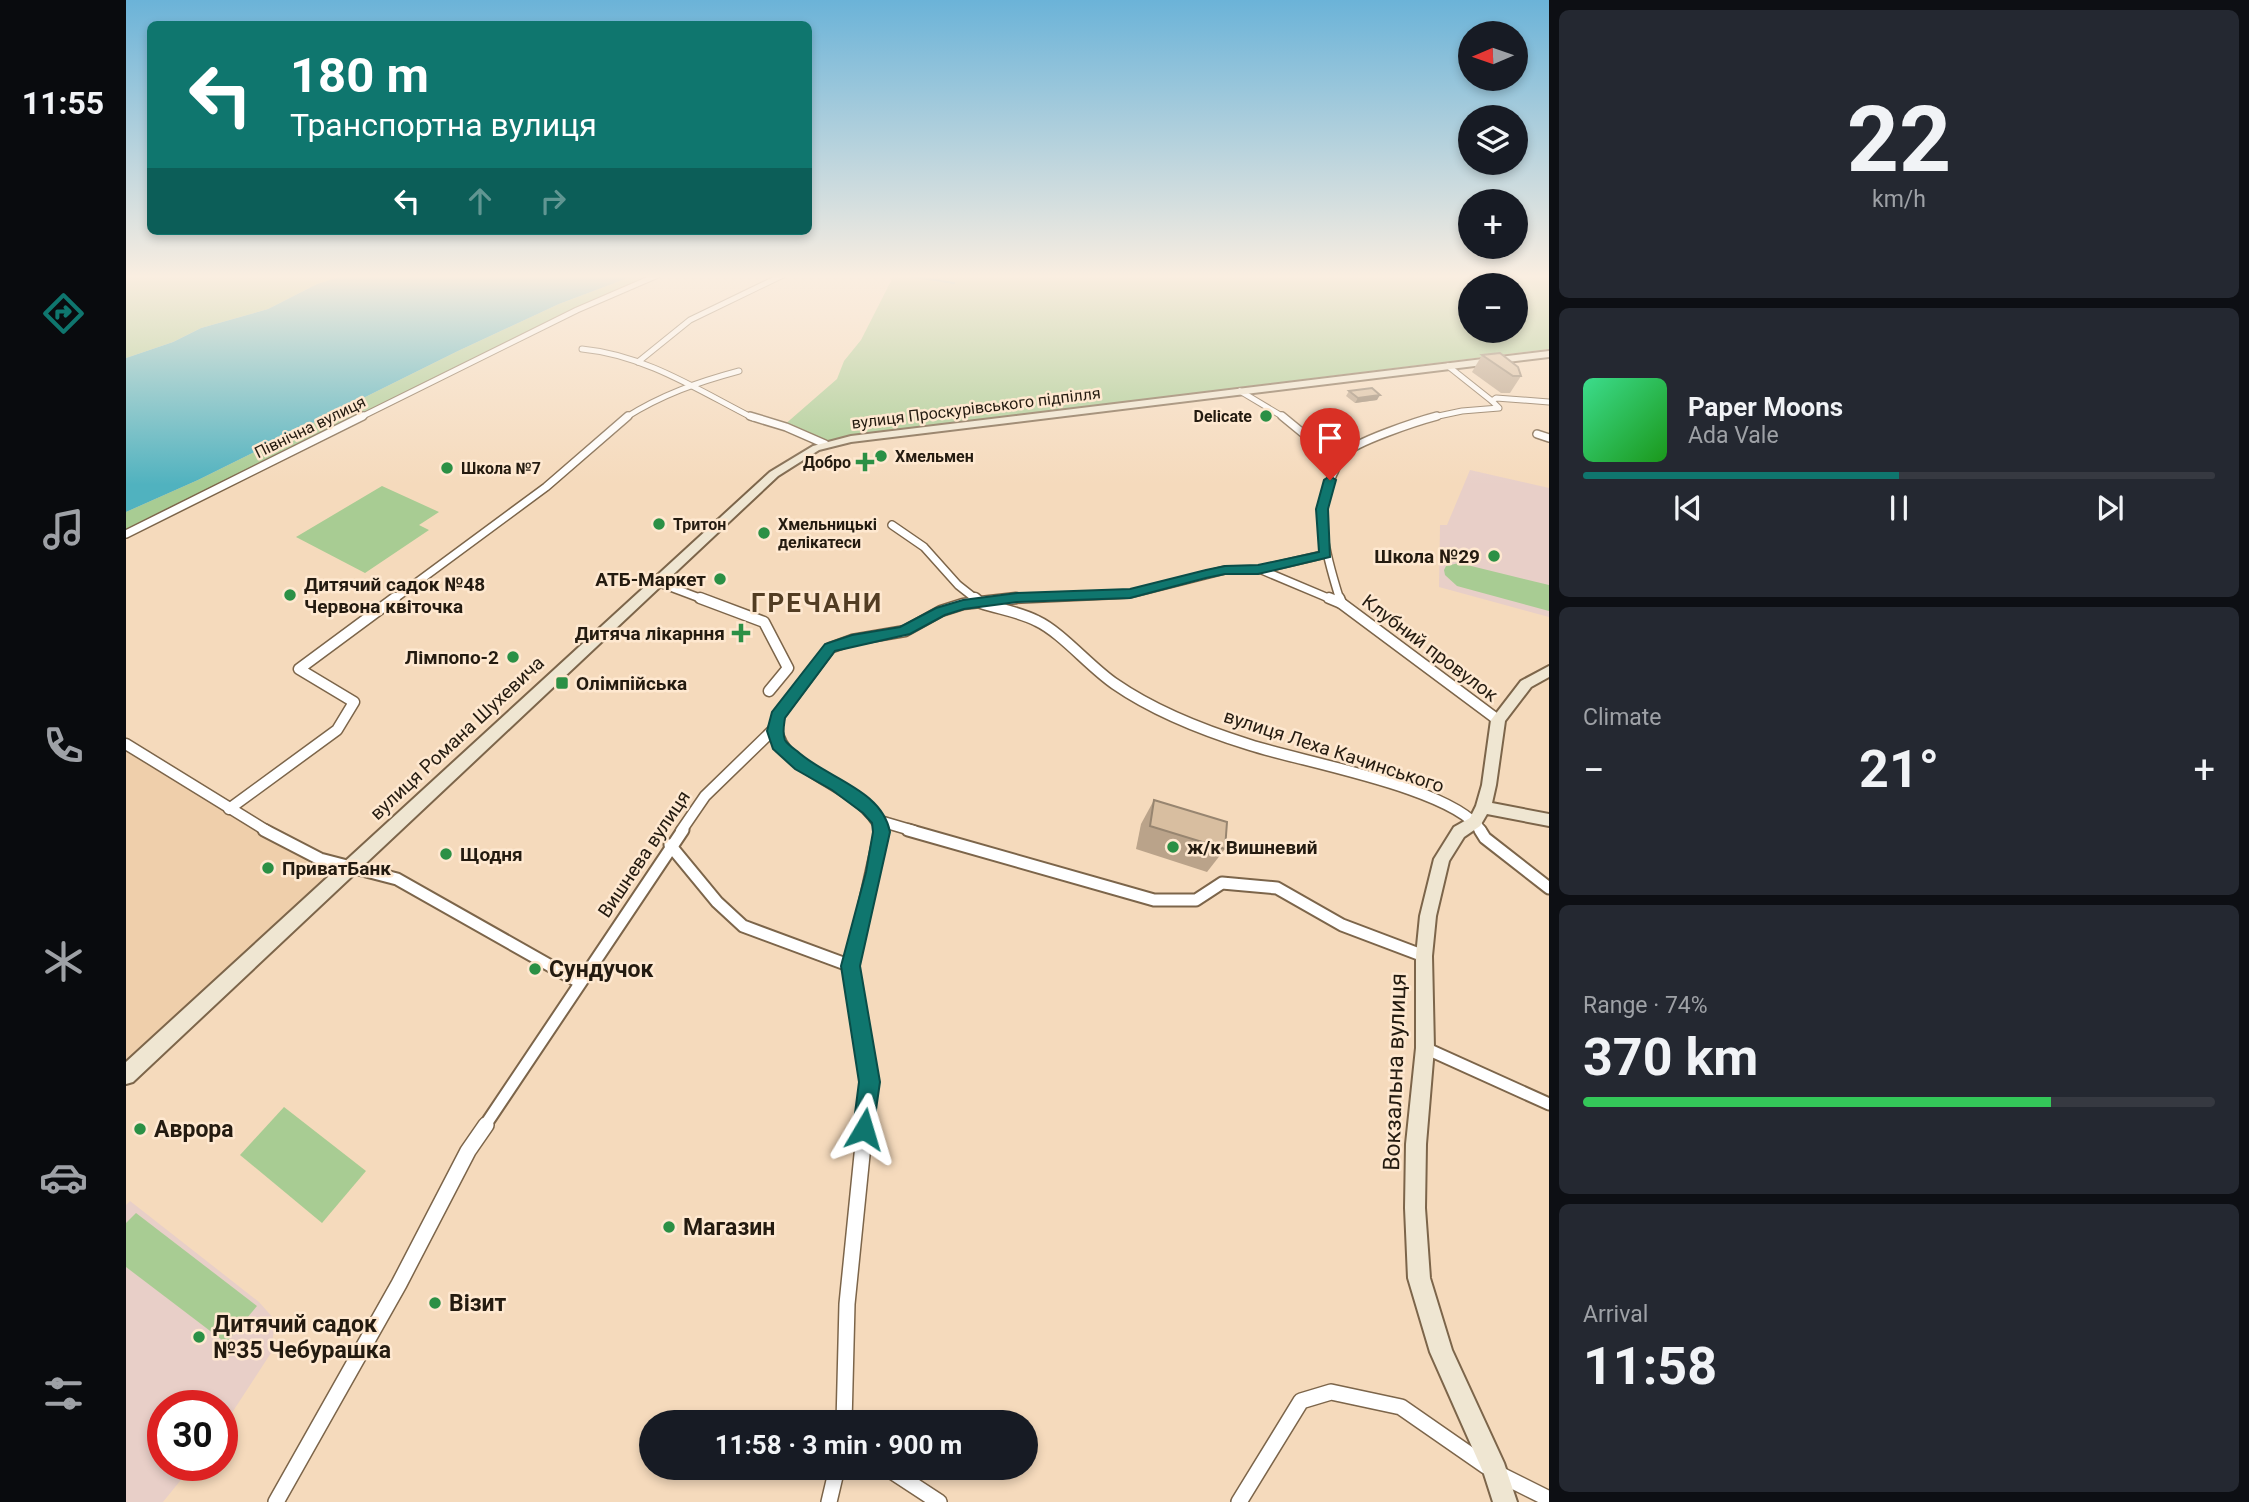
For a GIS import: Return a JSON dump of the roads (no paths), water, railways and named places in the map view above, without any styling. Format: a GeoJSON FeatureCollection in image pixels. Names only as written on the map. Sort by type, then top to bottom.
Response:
{"type":"FeatureCollection","features":[{"type":"Feature","properties":{"kind":"main road","name":"вулиця Проскурівського підпілля"},"geometry":{"type":"LineString","coordinates":[[825,444],[1549,354]]}},
{"type":"Feature","properties":{"kind":"main road","name":"вулиця Романа Шухевича"},"geometry":{"type":"LineString","coordinates":[[126,1075],[774,474],[803,454],[825,444]]}},
{"type":"Feature","properties":{"kind":"main road"},"geometry":{"type":"LineString","coordinates":[[1549,671],[1526,684],[1498,720],[1489,785],[1479,815],[1549,820]]}},
{"type":"Feature","properties":{"kind":"main road","name":"Вокзальна вулиця"},"geometry":{"type":"LineString","coordinates":[[1479,815],[1459,832],[1442,859],[1428,916],[1424,956],[1425,1048],[1416,1144],[1415,1208],[1419,1278],[1441,1352],[1495,1472],[1505,1502]]}},
{"type":"Feature","properties":{"kind":"street","name":"Північна вулиця"},"geometry":{"type":"LineString","coordinates":[[126,534],[506,345]]}},
{"type":"Feature","properties":{"kind":"street"},"geometry":{"type":"LineString","coordinates":[[638,362],[659,345]]}},
{"type":"Feature","properties":{"kind":"street"},"geometry":{"type":"LineString","coordinates":[[582,349],[601,351],[638,362],[690,384],[755,419],[778,424],[825,444]]}},
{"type":"Feature","properties":{"kind":"street"},"geometry":{"type":"LineString","coordinates":[[1341,603],[1326,554],[1322,509],[1325,491],[1343,454],[1407,423],[1462,411],[1499,408],[1480,385],[1448,366]]}},
{"type":"Feature","properties":{"kind":"street"},"geometry":{"type":"LineString","coordinates":[[229,809],[337,730],[354,702],[299,669],[546,487],[618,423],[650,402],[690,384],[739,371]]}},
{"type":"Feature","properties":{"kind":"street"},"geometry":{"type":"LineString","coordinates":[[1240,391],[1291,422],[1338,461]]}},
{"type":"Feature","properties":{"kind":"street"},"geometry":{"type":"LineString","coordinates":[[1494,400],[1549,402]]}},
{"type":"Feature","properties":{"kind":"street"},"geometry":{"type":"LineString","coordinates":[[1537,434],[1549,438]]}},
{"type":"Feature","properties":{"kind":"street","name":"вулиця Леха Качинського"},"geometry":{"type":"LineString","coordinates":[[892,525],[924,547],[958,585],[981,603],[1038,621],[1115,684],[1155,707],[1249,745],[1424,795],[1479,815],[1485,838],[1549,888]]}},
{"type":"Feature","properties":{"kind":"street","name":"Вишнева вулиця"},"geometry":{"type":"LineString","coordinates":[[276,1502],[399,1284],[468,1151],[705,796],[748,757],[772,730],[778,717],[830,648],[852,640],[905,631],[941,611],[963,604],[1017,598],[1130,594],[1225,570],[1258,570],[1326,554]]}},
{"type":"Feature","properties":{"kind":"street","name":"Клубний провулок"},"geometry":{"type":"LineString","coordinates":[[1258,570],[1272,573],[1341,603],[1498,720]]}},
{"type":"Feature","properties":{"kind":"street"},"geometry":{"type":"LineString","coordinates":[[657,582],[764,622],[788,668],[769,691]]}},
{"type":"Feature","properties":{"kind":"street"},"geometry":{"type":"LineString","coordinates":[[1035,599],[1038,621]]}},
{"type":"Feature","properties":{"kind":"street"},"geometry":{"type":"LineString","coordinates":[[778,717],[775,731],[779,744],[801,765],[838,785],[869,808],[880,821],[882,832],[851,966],[869,1082],[847,1304],[844,1410]]}},
{"type":"Feature","properties":{"kind":"street"},"geometry":{"type":"LineString","coordinates":[[126,744],[229,809],[320,859],[397,879],[579,982]]}},
{"type":"Feature","properties":{"kind":"street"},"geometry":{"type":"LineString","coordinates":[[880,821],[985,855],[1134,897],[1172,902],[1197,900],[1216,884],[1222,883],[1277,888],[1342,925],[1424,956]]}},
{"type":"Feature","properties":{"kind":"street"},"geometry":{"type":"LineString","coordinates":[[670,845],[717,902],[743,926],[851,966]]}},
{"type":"Feature","properties":{"kind":"street"},"geometry":{"type":"LineString","coordinates":[[1425,1048],[1549,1104]]}},
{"type":"Feature","properties":{"kind":"street"},"geometry":{"type":"LineString","coordinates":[[1239,1502],[1301,1401],[1331,1392],[1401,1407],[1495,1472],[1549,1499]]}},
{"type":"Feature","properties":{"kind":"street"},"geometry":{"type":"LineString","coordinates":[[829,1502],[834,1480]]}},
{"type":"Feature","properties":{"kind":"street"},"geometry":{"type":"LineString","coordinates":[[905,1480],[939,1502]]}},
{"type":"Feature","properties":{"kind":"water"},"geometry":{"type":"Polygon","coordinates":[[[164,345],[471,345],[198,480],[126,512],[126,358],[164,345]]]}},
{"type":"Feature","properties":{"kind":"place","name":"Delicate"},"geometry":{"type":"Point","coordinates":[1266,416]}},
{"type":"Feature","properties":{"kind":"place","name":"Хмельмен"},"geometry":{"type":"Point","coordinates":[881,456]}},
{"type":"Feature","properties":{"kind":"place","name":"Добро"},"geometry":{"type":"Point","coordinates":[865,462]}},
{"type":"Feature","properties":{"kind":"place","name":"Школа №7"},"geometry":{"type":"Point","coordinates":[447,468]}},
{"type":"Feature","properties":{"kind":"place","name":"Тритон"},"geometry":{"type":"Point","coordinates":[659,524]}},
{"type":"Feature","properties":{"kind":"place","name":"Хмельницькі делікатеси"},"geometry":{"type":"Point","coordinates":[764,533]}},
{"type":"Feature","properties":{"kind":"place","name":"Школа №29"},"geometry":{"type":"Point","coordinates":[1494,556]}},
{"type":"Feature","properties":{"kind":"place","name":"АТБ-Маркет"},"geometry":{"type":"Point","coordinates":[720,579]}},
{"type":"Feature","properties":{"kind":"place","name":"Дитячий садок №48 Червона квіточка"},"geometry":{"type":"Point","coordinates":[290,595]}},
{"type":"Feature","properties":{"kind":"place","name":"Дитяча лікарння"},"geometry":{"type":"Point","coordinates":[741,633]}},
{"type":"Feature","properties":{"kind":"place","name":"Лімпопо-2"},"geometry":{"type":"Point","coordinates":[513,657]}},
{"type":"Feature","properties":{"kind":"place","name":"Олiмпiйська"},"geometry":{"type":"Point","coordinates":[562,683]}},
{"type":"Feature","properties":{"kind":"place","name":"ж/к Вишневий"},"geometry":{"type":"Point","coordinates":[1173,847]}},
{"type":"Feature","properties":{"kind":"place","name":"Щодня"},"geometry":{"type":"Point","coordinates":[446,854]}},
{"type":"Feature","properties":{"kind":"place","name":"ПриватБанк"},"geometry":{"type":"Point","coordinates":[268,868]}},
{"type":"Feature","properties":{"kind":"place","name":"Сундучок"},"geometry":{"type":"Point","coordinates":[535,969]}},
{"type":"Feature","properties":{"kind":"place","name":"Аврора"},"geometry":{"type":"Point","coordinates":[140,1129]}},
{"type":"Feature","properties":{"kind":"place","name":"Магазин"},"geometry":{"type":"Point","coordinates":[669,1227]}},
{"type":"Feature","properties":{"kind":"place","name":"Візит"},"geometry":{"type":"Point","coordinates":[435,1303]}},
{"type":"Feature","properties":{"kind":"place","name":"Дитячий садок №35 Чебурашка"},"geometry":{"type":"Point","coordinates":[199,1337]}},
{"type":"Feature","properties":{"kind":"district","name":"ГРЕЧАНИ"},"geometry":{"type":"Point","coordinates":[817,603]}}]}
